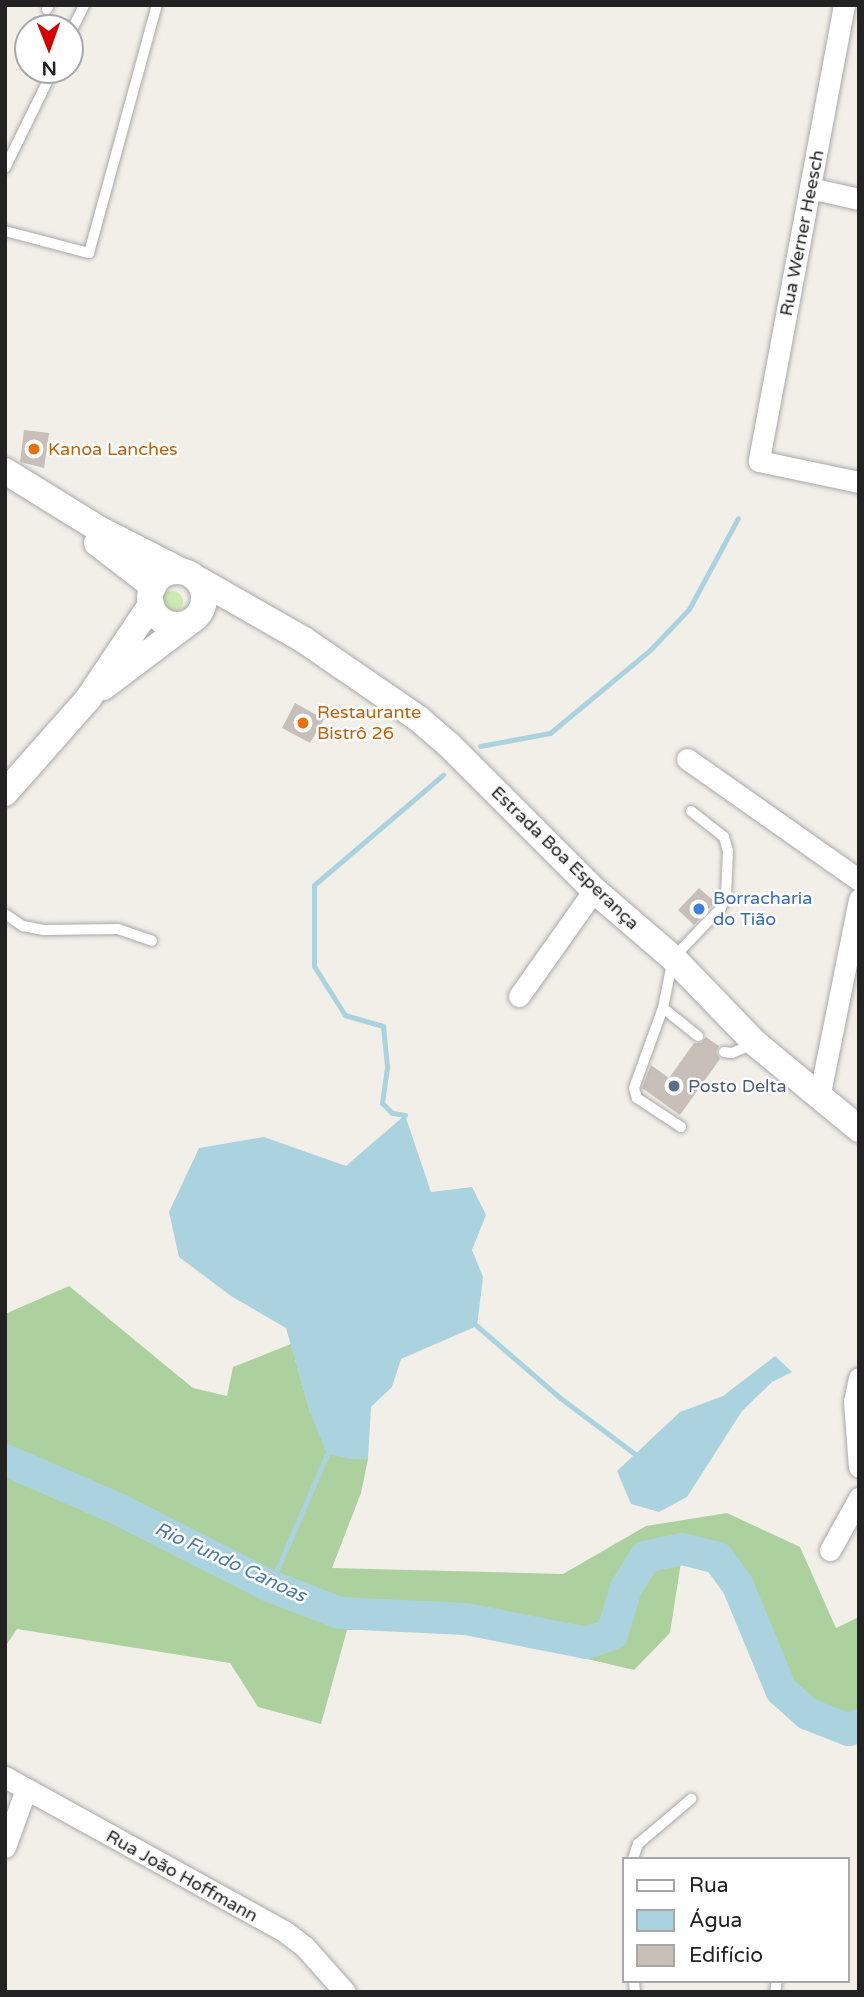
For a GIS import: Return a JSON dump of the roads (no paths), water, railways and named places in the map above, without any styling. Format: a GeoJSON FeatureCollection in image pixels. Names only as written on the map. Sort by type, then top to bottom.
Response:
{"type":"FeatureCollection","features":[{"type":"Feature","properties":{"kind":"street","name":"Rua Werner Heesch"},"geometry":{"type":"LineString","coordinates":[[844,5],[759,461],[859,482]]}},
{"type":"Feature","properties":{"kind":"street"},"geometry":{"type":"LineString","coordinates":[[810,188],[859,200]]}},
{"type":"Feature","properties":{"kind":"street","name":"Estrada Boa Esperança"},"geometry":{"type":"LineString","coordinates":[[5,471],[89,522],[254,609],[419,719],[594,890],[673,958],[755,1043],[859,1129]]}},
{"type":"Feature","properties":{"kind":"street"},"geometry":{"type":"LineString","coordinates":[[5,488],[100,545],[152,595],[161,620],[169,624],[195,616],[254,609]]}},
{"type":"Feature","properties":{"kind":"street"},"geometry":{"type":"LineString","coordinates":[[5,793],[88,699],[163,574],[189,575],[205,594],[195,616],[88,699]]}},
{"type":"Feature","properties":{"kind":"street"},"geometry":{"type":"LineString","coordinates":[[687,759],[859,880]]}},
{"type":"Feature","properties":{"kind":"street"},"geometry":{"type":"LineString","coordinates":[[519,996],[594,890]]}},
{"type":"Feature","properties":{"kind":"street"},"geometry":{"type":"LineString","coordinates":[[819,1098],[859,899]]}},
{"type":"Feature","properties":{"kind":"street"},"geometry":{"type":"LineString","coordinates":[[859,1378],[854,1401],[859,1467]]}},
{"type":"Feature","properties":{"kind":"street"},"geometry":{"type":"LineString","coordinates":[[831,1550],[859,1498]]}},
{"type":"Feature","properties":{"kind":"street","name":"Rua João Hoffmann"},"geometry":{"type":"LineString","coordinates":[[5,1777],[284,1931],[305,1947],[345,1992]]}},
{"type":"Feature","properties":{"kind":"street"},"geometry":{"type":"LineString","coordinates":[[5,1847],[26,1789]]}},
{"type":"Feature","properties":{"kind":"lane"},"geometry":{"type":"LineString","coordinates":[[5,232],[89,253],[157,5]]}},
{"type":"Feature","properties":{"kind":"lane"},"geometry":{"type":"LineString","coordinates":[[5,168],[46,84]]}},
{"type":"Feature","properties":{"kind":"lane"},"geometry":{"type":"LineString","coordinates":[[681,1128],[635,1094],[639,1070],[663,1008],[673,958],[721,908],[726,896],[728,851],[723,837],[691,811]]}},
{"type":"Feature","properties":{"kind":"lane"},"geometry":{"type":"LineString","coordinates":[[5,915],[23,926],[44,930],[118,929],[152,941]]}},
{"type":"Feature","properties":{"kind":"lane"},"geometry":{"type":"LineString","coordinates":[[663,1008],[698,1036]]}},
{"type":"Feature","properties":{"kind":"lane"},"geometry":{"type":"LineString","coordinates":[[724,1052],[732,1053],[755,1043]]}},
{"type":"Feature","properties":{"kind":"lane"},"geometry":{"type":"LineString","coordinates":[[634,1857],[638,1844],[691,1799]]}},
{"type":"Feature","properties":{"kind":"water"},"geometry":{"type":"Polygon","coordinates":[[[405,1115],[431,1192],[472,1187],[486,1215],[472,1250],[483,1277],[477,1326],[401,1359],[392,1387],[371,1407],[368,1459],[351,1459],[327,1454],[310,1412],[286,1328],[231,1296],[179,1257],[169,1212],[199,1148],[264,1137],[346,1166],[405,1115]]]}},
{"type":"Feature","properties":{"kind":"water"},"geometry":{"type":"Polygon","coordinates":[[[775,1356],[792,1372],[772,1382],[742,1411],[687,1497],[659,1512],[631,1504],[617,1471],[680,1412],[723,1396],[775,1356]]]}},
{"type":"Feature","properties":{"kind":"waterway"},"geometry":{"type":"LineString","coordinates":[[480,746],[550,733],[651,649],[689,609],[738,518]]}},
{"type":"Feature","properties":{"kind":"waterway"},"geometry":{"type":"LineString","coordinates":[[405,1115],[392,1113],[382,1103],[387,1066],[383,1026],[345,1015],[314,966],[314,885],[443,775]]}},
{"type":"Feature","properties":{"kind":"waterway"},"geometry":{"type":"LineString","coordinates":[[477,1326],[559,1397],[635,1454]]}},
{"type":"Feature","properties":{"kind":"waterway"},"geometry":{"type":"LineString","coordinates":[[270,1586],[327,1454]]}},
{"type":"Feature","properties":{"kind":"waterway","name":"Rio Fundo Canoas"},"geometry":{"type":"LineString","coordinates":[[5,1460],[118,1509],[270,1586],[340,1613],[466,1619],[586,1643],[612,1634],[626,1588],[645,1557],[682,1549],[718,1558],[738,1586],[781,1690],[808,1714],[849,1730],[859,1725]]}},
{"type":"Feature","properties":{"kind":"place","name":"Kanoa Lanches"},"geometry":{"type":"Point","coordinates":[34,449]}},
{"type":"Feature","properties":{"kind":"place","name":"Restaurante Bistrô 26"},"geometry":{"type":"Point","coordinates":[303,723]}},
{"type":"Feature","properties":{"kind":"place","name":"Borracharia do Tião"},"geometry":{"type":"Point","coordinates":[699,909]}},
{"type":"Feature","properties":{"kind":"place","name":"Posto Delta"},"geometry":{"type":"Point","coordinates":[674,1086]}}]}
